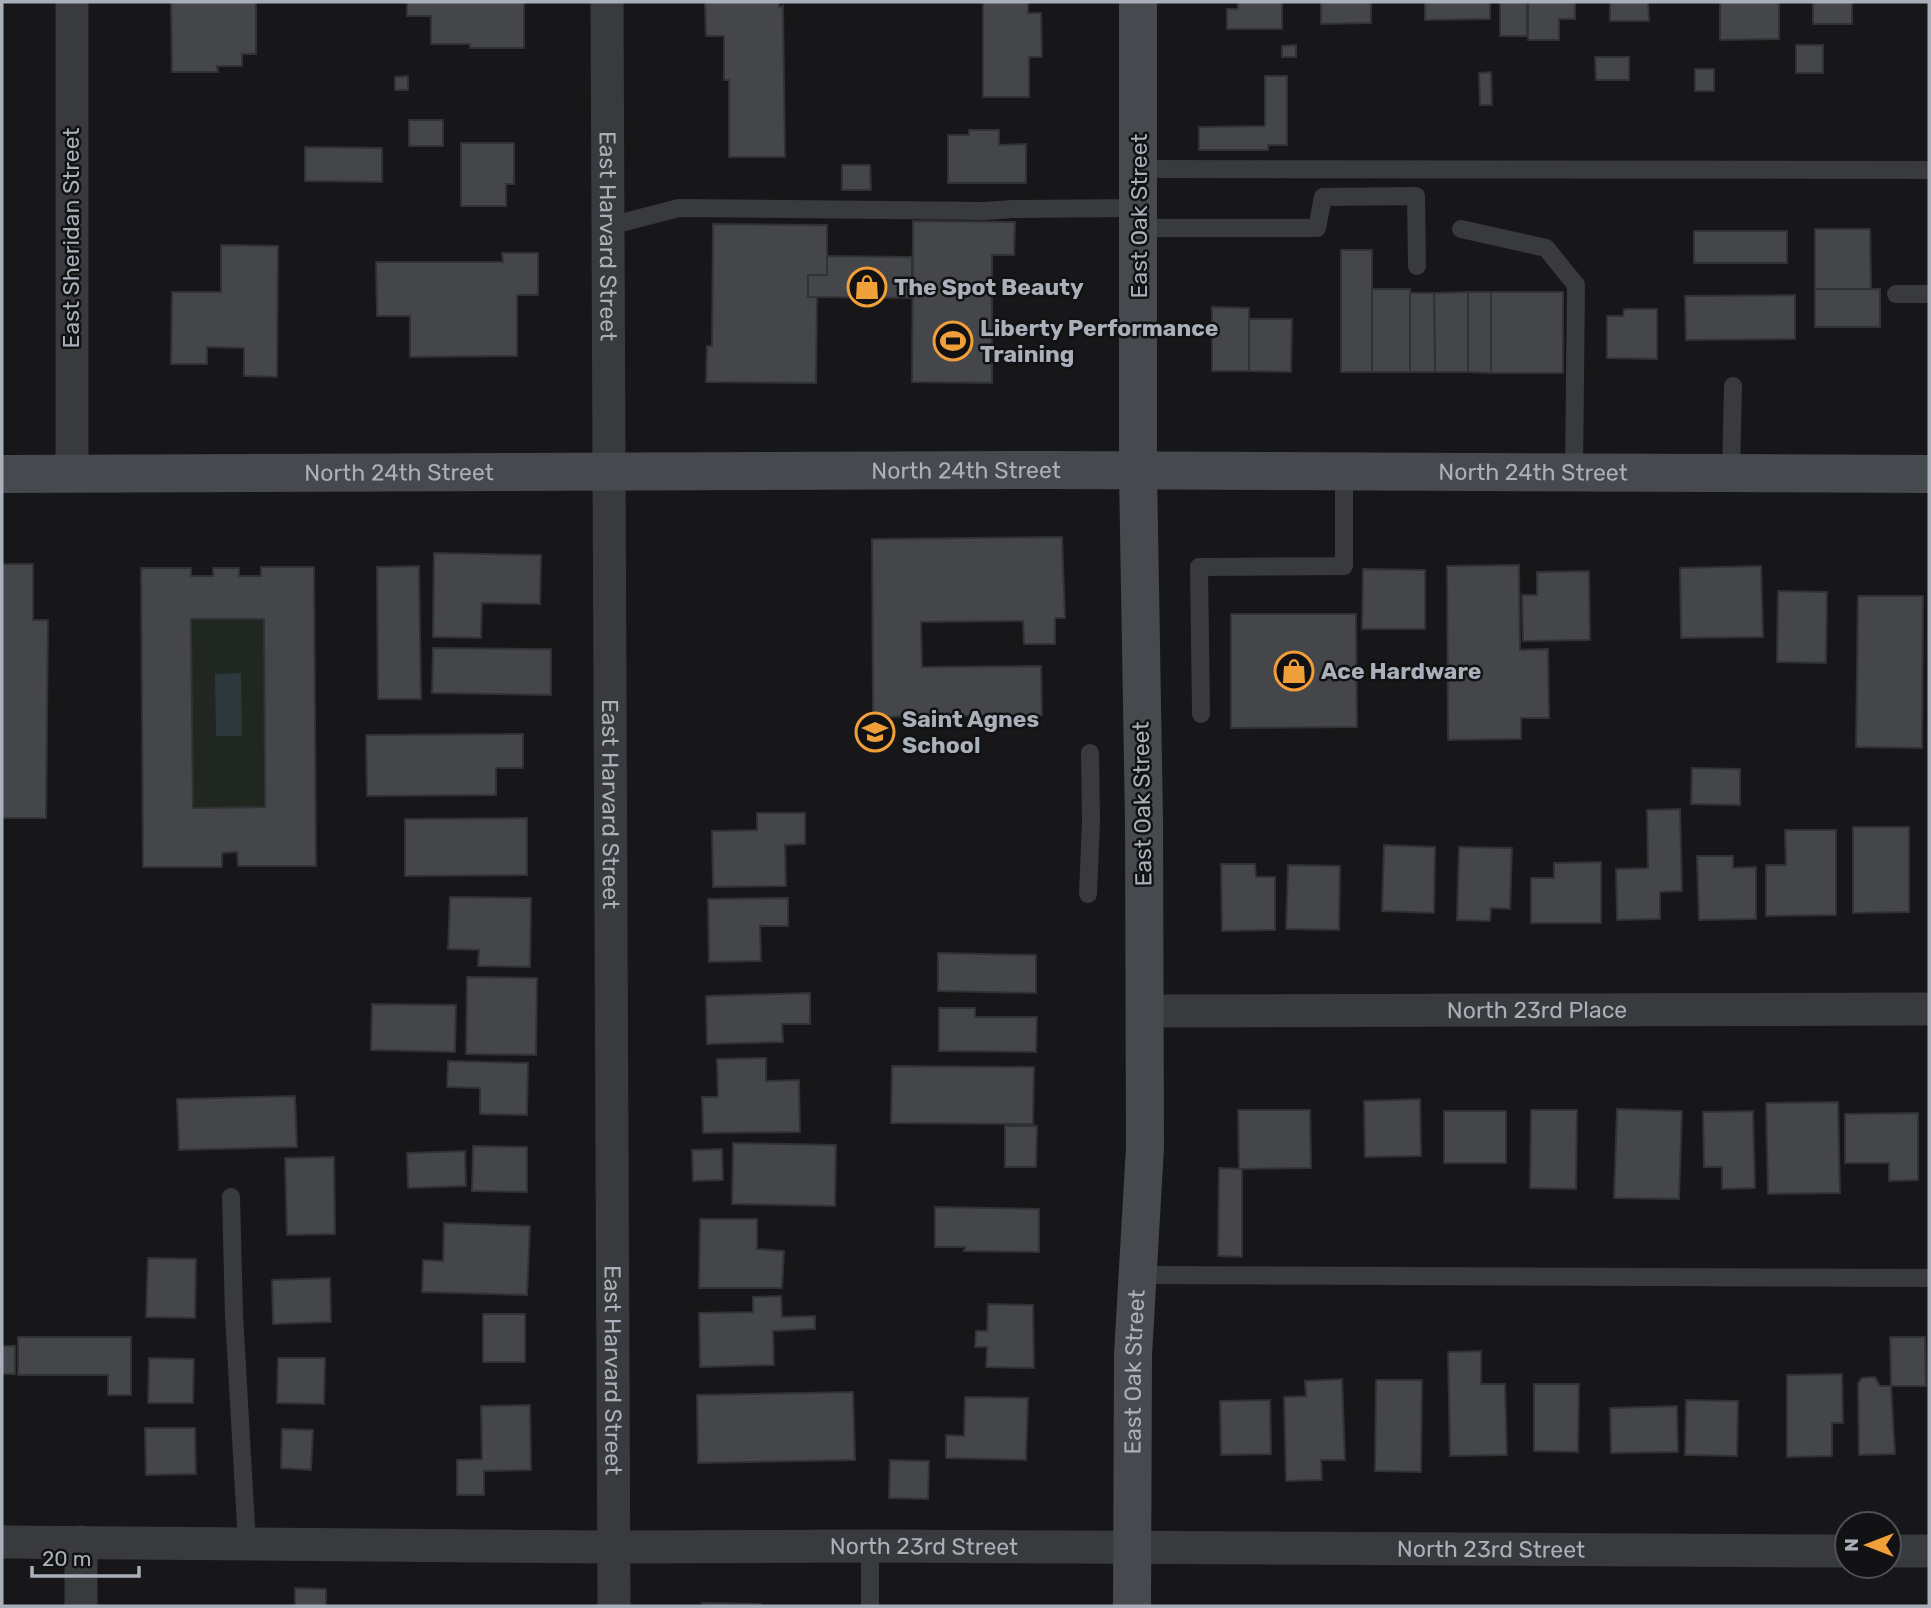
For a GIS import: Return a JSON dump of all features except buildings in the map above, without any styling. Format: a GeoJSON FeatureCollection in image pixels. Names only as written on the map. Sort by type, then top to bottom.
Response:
{"type":"FeatureCollection","features":[{"type":"Feature","properties":{"kind":"main road","name":"East Oak Street"},"geometry":{"type":"LineString","coordinates":[[1132,1606],[1133,1355],[1145,1147],[1138,471],[1138,2]]}},
{"type":"Feature","properties":{"kind":"main road","name":"North 24th Street"},"geometry":{"type":"LineString","coordinates":[[2,474],[610,471],[1929,474]]}},
{"type":"Feature","properties":{"kind":"street","name":"East Sheridan Street"},"geometry":{"type":"LineString","coordinates":[[72,2],[72,475]]}},
{"type":"Feature","properties":{"kind":"street","name":"East Harvard Street"},"geometry":{"type":"LineString","coordinates":[[607,2],[614,1606]]}},
{"type":"Feature","properties":{"kind":"street","name":"North 23rd Place"},"geometry":{"type":"LineString","coordinates":[[1145,1011],[1929,1009]]}},
{"type":"Feature","properties":{"kind":"street","name":"North 23rd Street"},"geometry":{"type":"LineString","coordinates":[[2,1542],[1833,1551]]}},
{"type":"Feature","properties":{"kind":"street"},"geometry":{"type":"LineString","coordinates":[[80,1542],[81,1606]]}},
{"type":"Feature","properties":{"kind":"street"},"geometry":{"type":"LineString","coordinates":[[1903,1551],[1929,1551]]}},
{"type":"Feature","properties":{"kind":"lane"},"geometry":{"type":"LineString","coordinates":[[1138,169],[1929,170]]}},
{"type":"Feature","properties":{"kind":"lane"},"geometry":{"type":"LineString","coordinates":[[608,226],[678,208],[1013,209],[1317,228],[1323,197],[1416,197],[1417,267]]}},
{"type":"Feature","properties":{"kind":"lane"},"geometry":{"type":"LineString","coordinates":[[1461,229],[1546,248],[1576,285],[1574,473]]}},
{"type":"Feature","properties":{"kind":"lane"},"geometry":{"type":"LineString","coordinates":[[1896,294],[1929,294]]}},
{"type":"Feature","properties":{"kind":"lane"},"geometry":{"type":"LineString","coordinates":[[1731,473],[1733,386]]}},
{"type":"Feature","properties":{"kind":"lane"},"geometry":{"type":"LineString","coordinates":[[1201,714],[1199,567],[1344,566],[1344,472]]}},
{"type":"Feature","properties":{"kind":"lane"},"geometry":{"type":"LineString","coordinates":[[1088,894],[1090,753]]}},
{"type":"Feature","properties":{"kind":"lane"},"geometry":{"type":"LineString","coordinates":[[231,1197],[234,1314],[247,1544]]}},
{"type":"Feature","properties":{"kind":"lane"},"geometry":{"type":"LineString","coordinates":[[1139,1275],[1929,1278]]}},
{"type":"Feature","properties":{"kind":"lane"},"geometry":{"type":"LineString","coordinates":[[870,1546],[870,1606]]}},
{"type":"Feature","properties":{"kind":"shaded area"},"geometry":{"type":"Polygon","coordinates":[[[191,619],[264,619],[265,807],[193,808],[191,619]]]}},
{"type":"Feature","properties":{"kind":"shaded area"},"geometry":{"type":"Polygon","coordinates":[[[241,673],[242,736],[216,736],[215,674],[241,673]]]}},
{"type":"Feature","properties":{"kind":"place","name":"The Spot Beauty"},"geometry":{"type":"Point","coordinates":[867,287]}},
{"type":"Feature","properties":{"kind":"place","name":"Liberty Performance Training"},"geometry":{"type":"Point","coordinates":[953,341]}},
{"type":"Feature","properties":{"kind":"place","name":"Ace Hardware"},"geometry":{"type":"Point","coordinates":[1294,671]}},
{"type":"Feature","properties":{"kind":"place","name":"Saint Agnes School"},"geometry":{"type":"Point","coordinates":[875,732]}}]}
